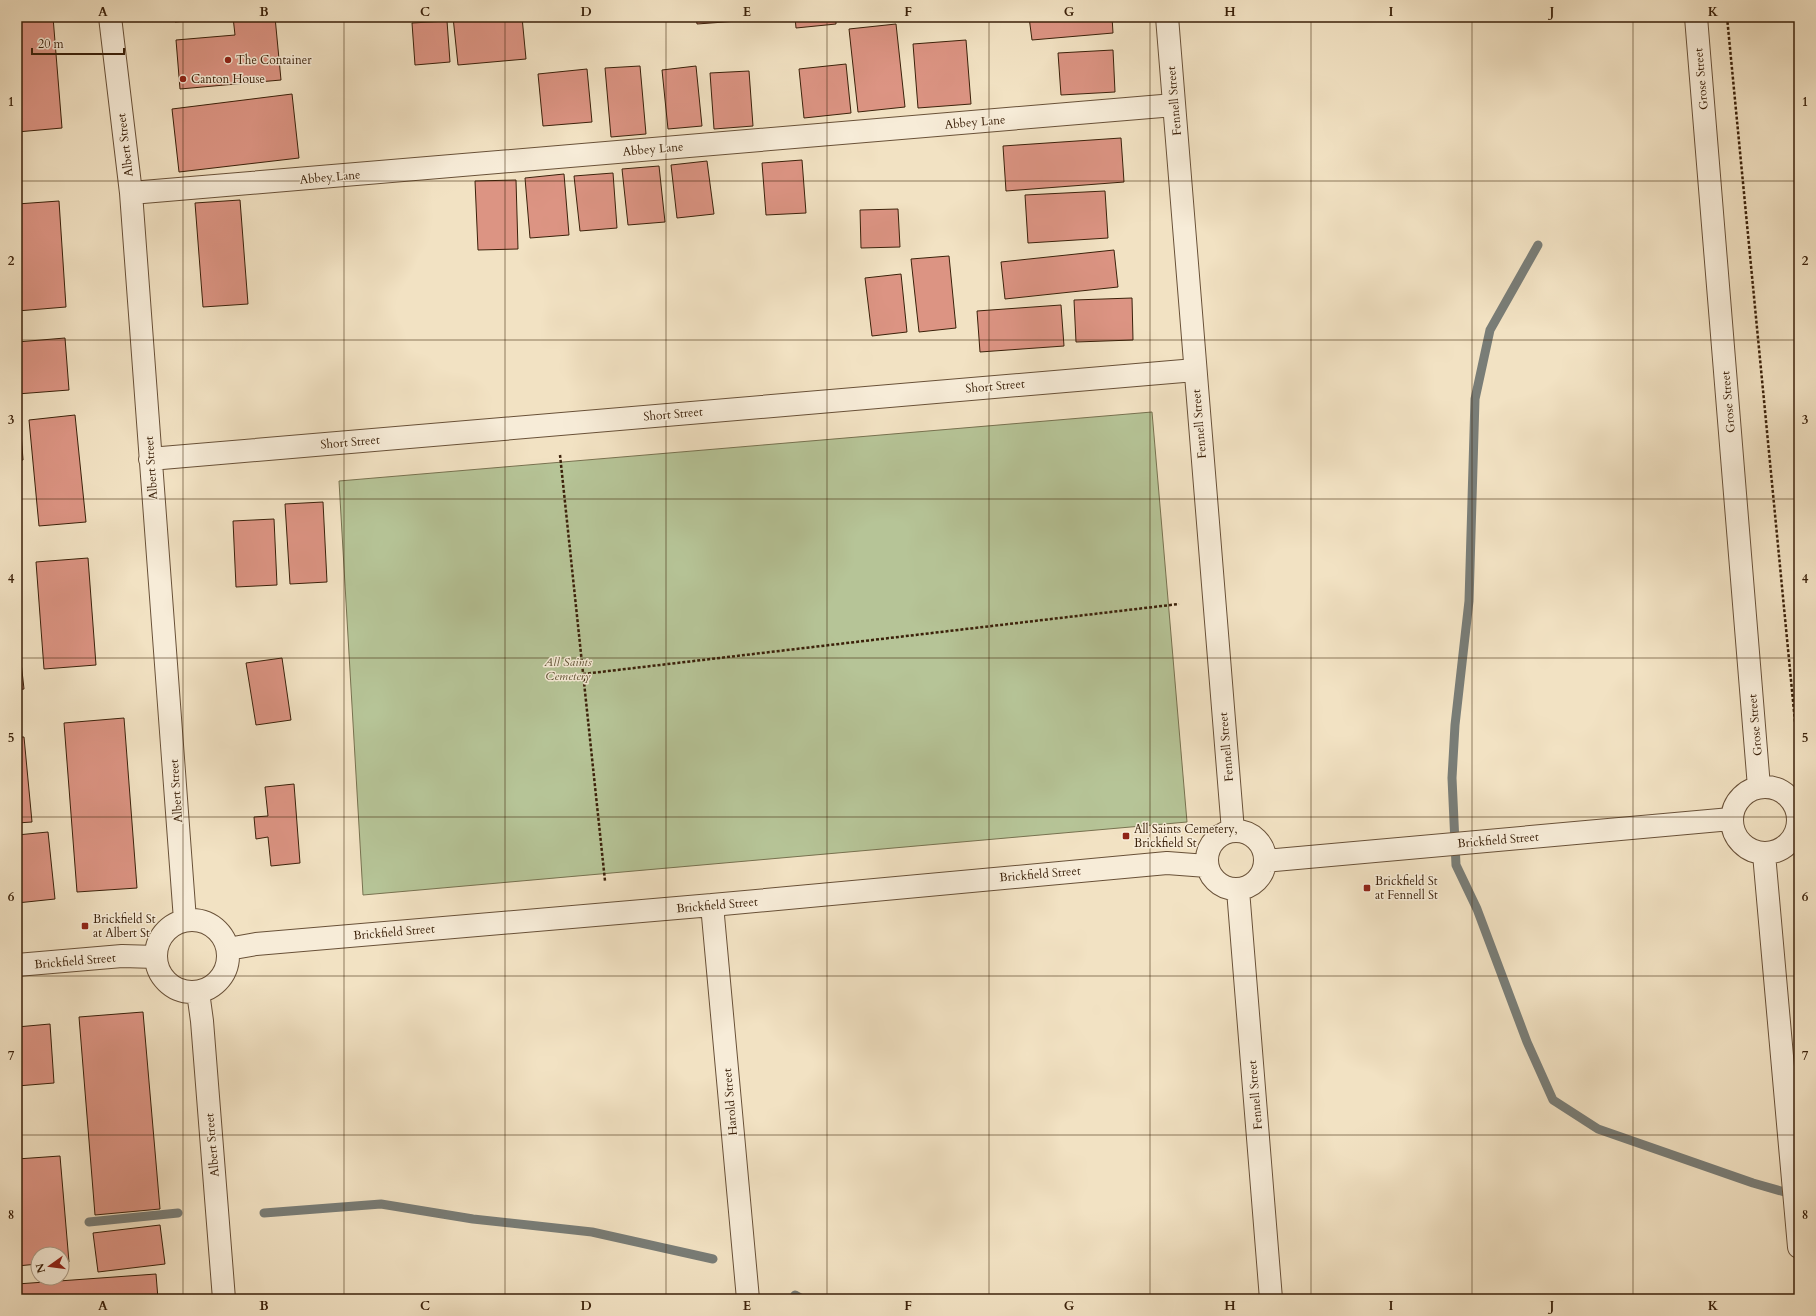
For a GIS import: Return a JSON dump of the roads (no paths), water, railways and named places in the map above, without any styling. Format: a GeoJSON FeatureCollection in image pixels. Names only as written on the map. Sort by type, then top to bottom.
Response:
{"type":"FeatureCollection","features":[{"type":"Feature","properties":{"kind":"street","name":"Albert Street"},"geometry":{"type":"LineString","coordinates":[[110,17],[131,193],[185,920]]}},
{"type":"Feature","properties":{"kind":"street","name":"Fennell Street"},"geometry":{"type":"LineString","coordinates":[[1167,17],[1233,830]]}},
{"type":"Feature","properties":{"kind":"street","name":"Grose Street"},"geometry":{"type":"LineString","coordinates":[[1696,17],[1759,787]]}},
{"type":"Feature","properties":{"kind":"street","name":"Abbey Lane"},"geometry":{"type":"LineString","coordinates":[[131,193],[1174,105]]}},
{"type":"Feature","properties":{"kind":"street","name":"Short Street"},"geometry":{"type":"LineString","coordinates":[[150,459],[1195,370]]}},
{"type":"Feature","properties":{"kind":"street"},"geometry":{"type":"LineString","coordinates":[[1759,787],[1776,788],[1788,796],[1798,812],[1798,824],[1793,838],[1786,846],[1776,852],[1764,854],[1756,852],[1741,843],[1734,834],[1731,819],[1733,810],[1738,800],[1748,791],[1759,787]]}},
{"type":"Feature","properties":{"kind":"street","name":"Brickfield Street"},"geometry":{"type":"LineString","coordinates":[[1265,861],[1731,819]]}},
{"type":"Feature","properties":{"kind":"street"},"geometry":{"type":"LineString","coordinates":[[1233,830],[1252,835],[1260,843],[1264,852],[1265,861],[1263,872],[1257,881],[1248,888],[1238,890],[1222,887],[1213,880],[1206,866],[1206,857],[1212,842],[1218,836],[1233,830]]}},
{"type":"Feature","properties":{"kind":"street"},"geometry":{"type":"LineString","coordinates":[[1764,854],[1799,1247]]}},
{"type":"Feature","properties":{"kind":"street","name":"Brickfield Street"},"geometry":{"type":"LineString","coordinates":[[228,949],[256,944],[712,906],[1159,863],[1174,862],[1206,866]]}},
{"type":"Feature","properties":{"kind":"street","name":"Fennell Street"},"geometry":{"type":"LineString","coordinates":[[1238,890],[1271,1299]]}},
{"type":"Feature","properties":{"kind":"street","name":"Harold Street"},"geometry":{"type":"LineString","coordinates":[[712,906],[748,1299]]}},
{"type":"Feature","properties":{"kind":"street"},"geometry":{"type":"LineString","coordinates":[[185,920],[197,920],[207,923],[217,929],[224,938],[228,949],[228,961],[225,972],[218,981],[209,988],[198,992],[186,992],[174,987],[164,979],[158,969],[156,957],[157,946],[161,937],[176,923],[185,920]]}},
{"type":"Feature","properties":{"kind":"street","name":"Brickfield Street"},"geometry":{"type":"LineString","coordinates":[[17,966],[122,956],[156,957]]}},
{"type":"Feature","properties":{"kind":"street","name":"Albert Street"},"geometry":{"type":"LineString","coordinates":[[198,992],[202,1021],[224,1299]]}},
{"type":"Feature","properties":{"kind":"waterway"},"geometry":{"type":"LineString","coordinates":[[1538,245],[1490,330],[1475,399],[1469,601],[1455,725],[1452,778],[1456,865],[1477,909],[1527,1042],[1553,1100],[1598,1129],[1753,1183],[1795,1195]]}},
{"type":"Feature","properties":{"kind":"waterway"},"geometry":{"type":"LineString","coordinates":[[264,1213],[381,1204],[473,1219],[592,1232],[713,1259]]}},
{"type":"Feature","properties":{"kind":"waterway"},"geometry":{"type":"LineString","coordinates":[[89,1222],[178,1213]]}},
{"type":"Feature","properties":{"kind":"waterway"},"geometry":{"type":"LineString","coordinates":[[795,1295],[802,1299]]}},
{"type":"Feature","properties":{"kind":"place","name":"The Container"},"geometry":{"type":"Point","coordinates":[228,60]}},
{"type":"Feature","properties":{"kind":"place","name":"Canton House"},"geometry":{"type":"Point","coordinates":[183,79]}},
{"type":"Feature","properties":{"kind":"place","name":"All Saints Cemetery, Brickfield St"},"geometry":{"type":"Point","coordinates":[1126,836]}},
{"type":"Feature","properties":{"kind":"place","name":"Brickfield St at Fennell St"},"geometry":{"type":"Point","coordinates":[1367,888]}},
{"type":"Feature","properties":{"kind":"place","name":"Brickfield St at Albert St"},"geometry":{"type":"Point","coordinates":[85,926]}},
{"type":"Feature","properties":{"kind":"park label","name":"All Saints Cemetery"},"geometry":{"type":"Point","coordinates":[568,669]}}]}
